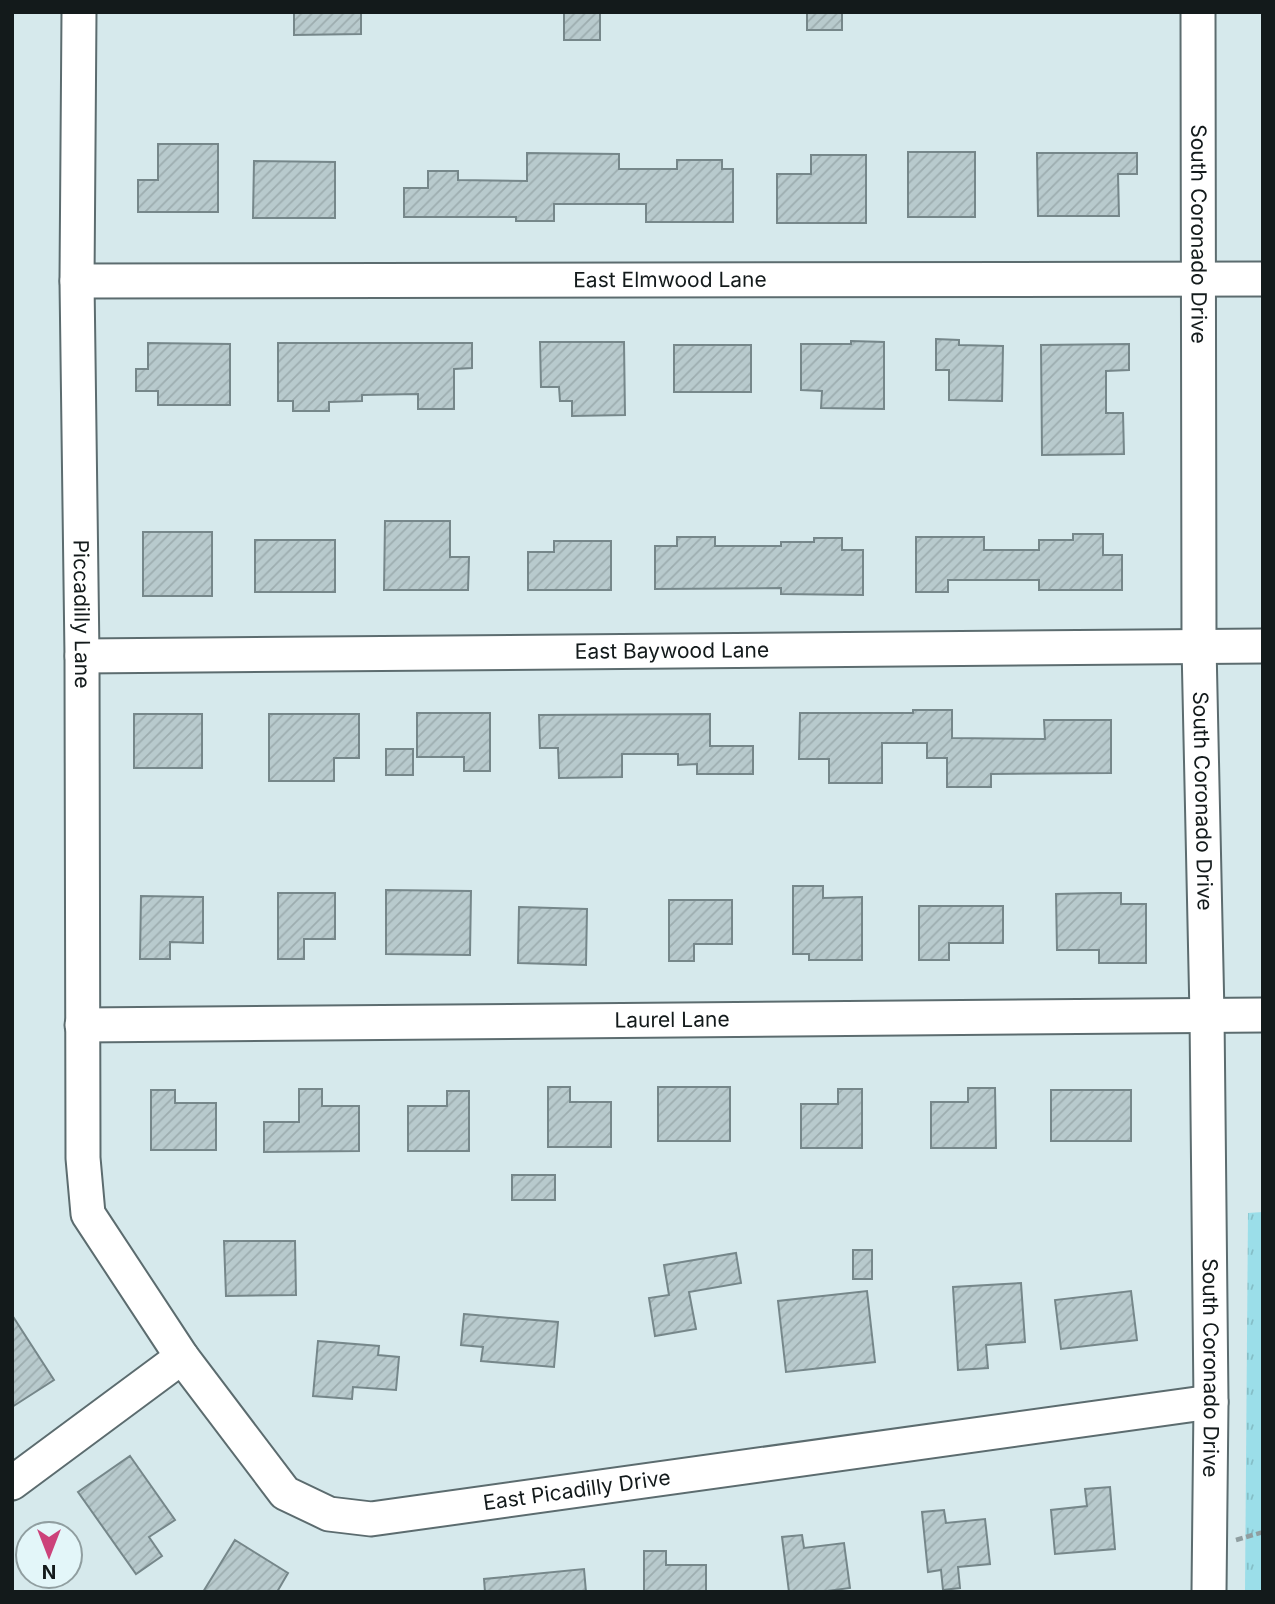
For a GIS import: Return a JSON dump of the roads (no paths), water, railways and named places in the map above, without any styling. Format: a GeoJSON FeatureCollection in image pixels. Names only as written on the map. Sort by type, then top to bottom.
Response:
{"type":"FeatureCollection","features":[{"type":"Feature","properties":{"kind":"street","name":"Piccadilly Lane"},"geometry":{"type":"LineString","coordinates":[[79,12],[77,281],[82,656],[82,1025],[83,1158],[88,1214]]}},
{"type":"Feature","properties":{"kind":"street","name":"South Coronado Drive"},"geometry":{"type":"LineString","coordinates":[[1198,12],[1199,646],[1207,1016],[1211,1402],[1209,1592]]}},
{"type":"Feature","properties":{"kind":"street","name":"East Elmwood Lane"},"geometry":{"type":"LineString","coordinates":[[77,281],[1263,279]]}},
{"type":"Feature","properties":{"kind":"street","name":"East Baywood Lane"},"geometry":{"type":"LineString","coordinates":[[82,656],[1263,646]]}},
{"type":"Feature","properties":{"kind":"street","name":"Laurel Lane"},"geometry":{"type":"LineString","coordinates":[[82,1025],[1263,1015]]}},
{"type":"Feature","properties":{"kind":"street","name":"East Picadilly Drive"},"geometry":{"type":"LineString","coordinates":[[88,1214],[182,1357],[285,1493],[329,1514],[371,1519],[1211,1402]]}},
{"type":"Feature","properties":{"kind":"street"},"geometry":{"type":"LineString","coordinates":[[12,1483],[182,1357]]}}]}
